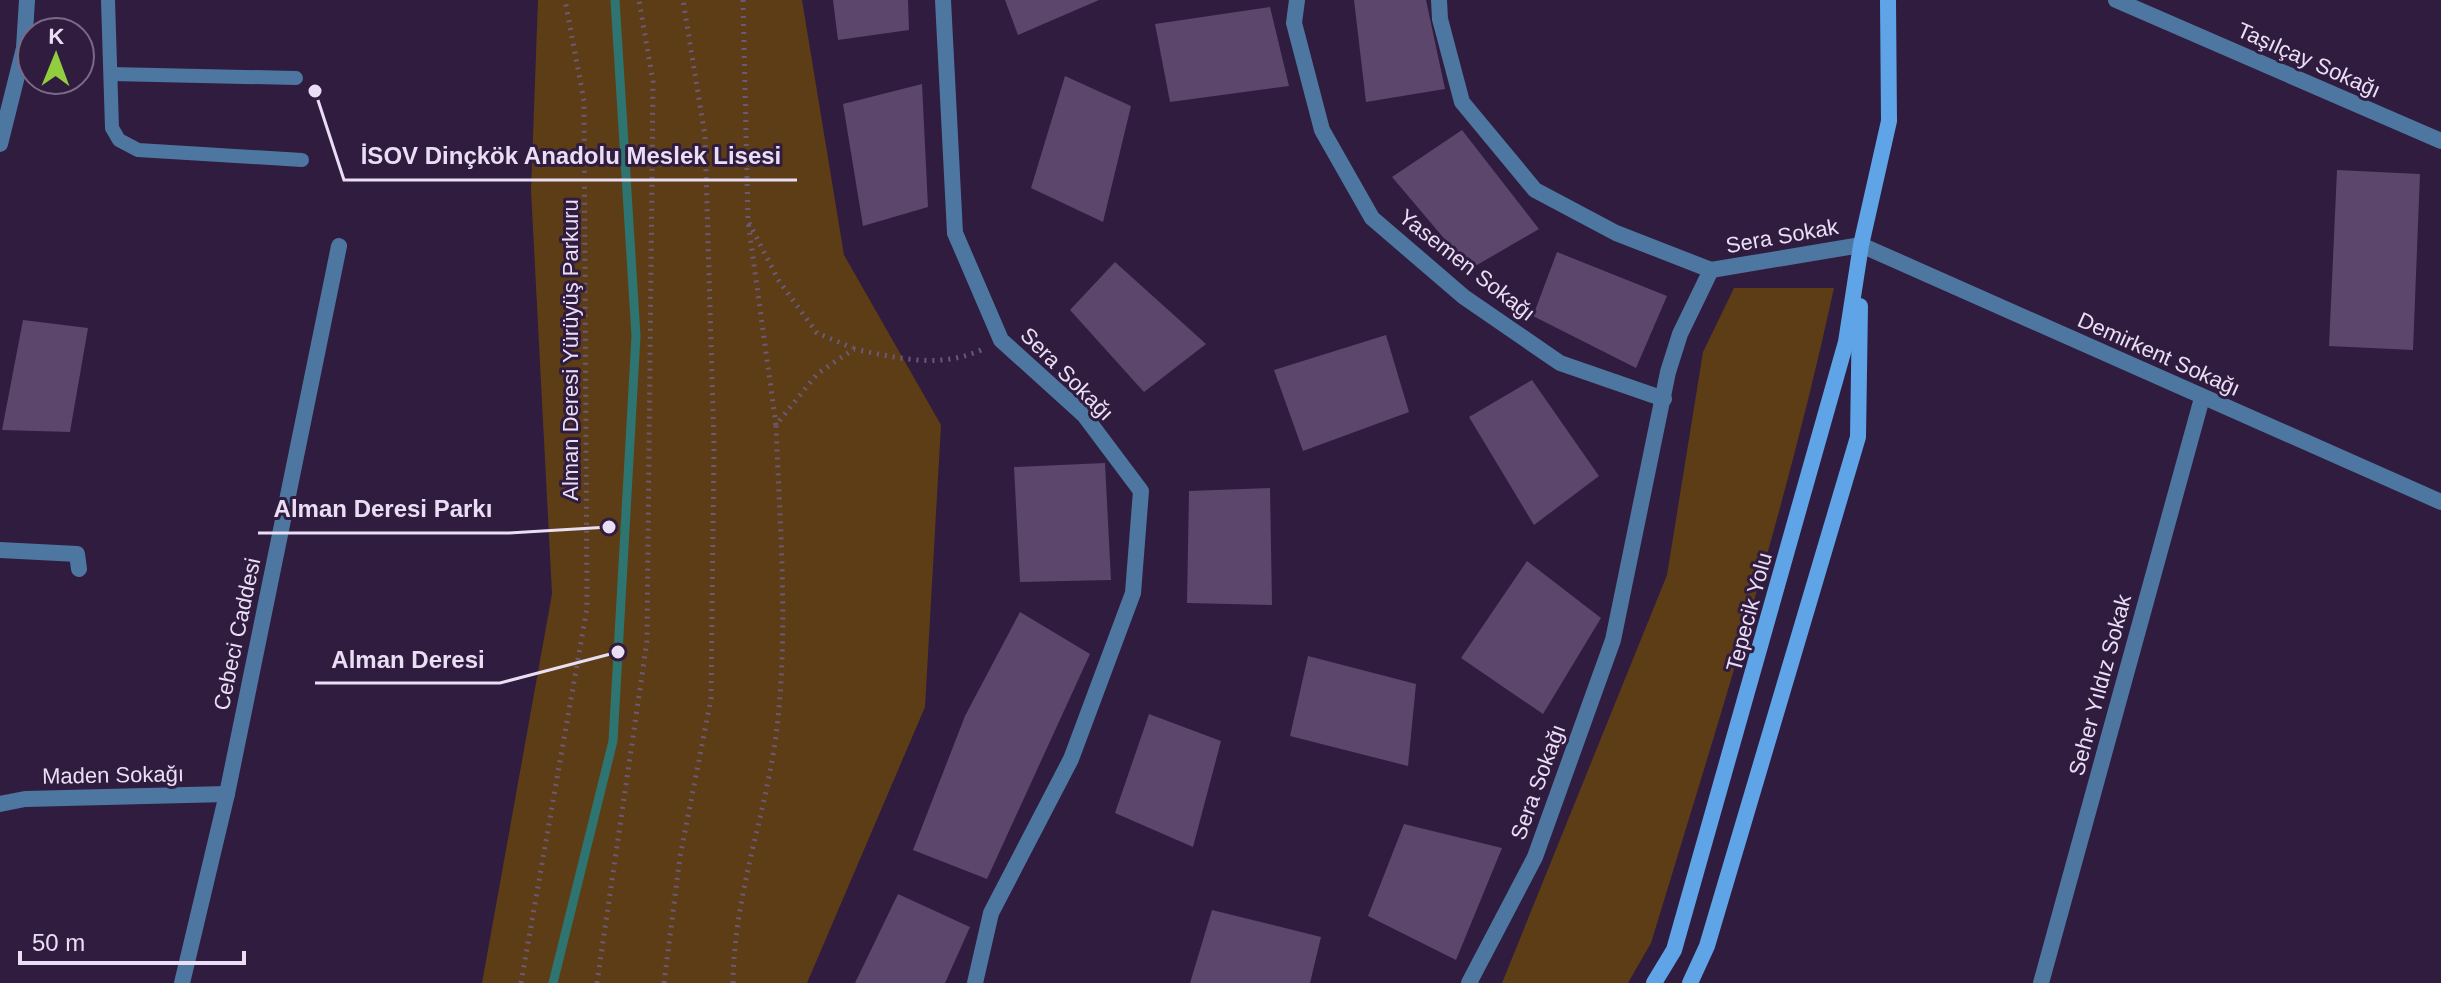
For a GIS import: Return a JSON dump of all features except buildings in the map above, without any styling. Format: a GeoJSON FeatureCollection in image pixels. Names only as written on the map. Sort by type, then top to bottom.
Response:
{"type":"FeatureCollection","features":[{"type":"Feature","properties":{"kind":"main road","name":"Tepecik Yolu"},"geometry":{"type":"LineString","coordinates":[[1654,983],[1674,950],[1750,692],[1846,342],[1861,245],[1889,121],[1888,0]]}},
{"type":"Feature","properties":{"kind":"main road","name":"Tepecik Yolu"},"geometry":{"type":"LineString","coordinates":[[1690,983],[1707,946],[1858,437],[1861,245]]}},
{"type":"Feature","properties":{"kind":"street"},"geometry":{"type":"LineString","coordinates":[[0,144],[24,48],[27,0]]}},
{"type":"Feature","properties":{"kind":"street","name":"Sera Sokağı"},"geometry":{"type":"LineString","coordinates":[[943,0],[955,233],[1001,340],[1084,415],[1141,491],[1133,593],[1071,759],[991,913],[975,983]]}},
{"type":"Feature","properties":{"kind":"street","name":"Yasemen Sokağı"},"geometry":{"type":"LineString","coordinates":[[1297,0],[1294,23],[1322,130],[1372,218],[1464,297],[1560,363],[1664,399]]}},
{"type":"Feature","properties":{"kind":"street"},"geometry":{"type":"LineString","coordinates":[[1439,0],[1440,19],[1462,102],[1535,190],[1616,233],[1711,270]]}},
{"type":"Feature","properties":{"kind":"street","name":"Taşılçay Sokağı"},"geometry":{"type":"LineString","coordinates":[[2116,0],[2441,141]]}},
{"type":"Feature","properties":{"kind":"street","name":"Sera Sokak"},"geometry":{"type":"LineString","coordinates":[[1711,270],[1861,245]]}},
{"type":"Feature","properties":{"kind":"street","name":"Demirkent Sokağı"},"geometry":{"type":"LineString","coordinates":[[1861,245],[2441,502]]}},
{"type":"Feature","properties":{"kind":"street","name":"Cebeci Caddesi"},"geometry":{"type":"LineString","coordinates":[[182,983],[227,794],[339,246]]}},
{"type":"Feature","properties":{"kind":"street","name":"Sera Sokağı"},"geometry":{"type":"LineString","coordinates":[[1469,983],[1535,857],[1613,640],[1680,334],[1711,270]]}},
{"type":"Feature","properties":{"kind":"street","name":"Seher Yıldız Sokak"},"geometry":{"type":"LineString","coordinates":[[2041,983],[2202,398]]}},
{"type":"Feature","properties":{"kind":"street"},"geometry":{"type":"LineString","coordinates":[[0,550],[77,554],[79,569]]}},
{"type":"Feature","properties":{"kind":"street","name":"Maden Sokağı"},"geometry":{"type":"LineString","coordinates":[[0,804],[25,799],[227,794]]}},
{"type":"Feature","properties":{"kind":"lane"},"geometry":{"type":"LineString","coordinates":[[108,0],[112,128],[119,140],[138,150],[302,160]]}},
{"type":"Feature","properties":{"kind":"lane"},"geometry":{"type":"LineString","coordinates":[[111,74],[296,78]]}},
{"type":"Feature","properties":{"kind":"path","name":"Alman Deresi Yürüyüş Parkuru"},"geometry":{"type":"LineString","coordinates":[[521,983],[587,608],[584,101],[565,0]]}},
{"type":"Feature","properties":{"kind":"path"},"geometry":{"type":"LineString","coordinates":[[597,983],[647,641],[653,82],[639,0]]}},
{"type":"Feature","properties":{"kind":"path"},"geometry":{"type":"LineString","coordinates":[[664,983],[680,857],[711,699],[714,445],[705,136],[683,0]]}},
{"type":"Feature","properties":{"kind":"path"},"geometry":{"type":"LineString","coordinates":[[733,983],[733,935],[775,738],[785,640],[776,425],[748,221],[743,0]]}},
{"type":"Feature","properties":{"kind":"path"},"geometry":{"type":"LineString","coordinates":[[748,221],[779,281],[817,333],[854,349],[904,359],[935,361],[966,356],[1001,340]]}},
{"type":"Feature","properties":{"kind":"path"},"geometry":{"type":"LineString","coordinates":[[776,425],[817,374],[854,349]]}},
{"type":"Feature","properties":{"kind":"shaded area"},"geometry":{"type":"Polygon","coordinates":[[[538,0],[802,0],[844,255],[941,425],[925,707],[807,983],[482,983],[552,594],[531,190],[538,0]]]}},
{"type":"Feature","properties":{"kind":"shaded area"},"geometry":{"type":"Polygon","coordinates":[[[1734,288],[1834,288],[1772,536],[1651,943],[1628,983],[1502,983],[1667,575],[1703,352],[1734,288]]]}},
{"type":"Feature","properties":{"kind":"waterway"},"geometry":{"type":"LineString","coordinates":[[553,983],[613,741],[636,336],[615,0]]}},
{"type":"Feature","properties":{"kind":"place","name":"İSOV Dinçkök Anadolu Meslek Lisesi"},"geometry":{"type":"Point","coordinates":[315,91]}},
{"type":"Feature","properties":{"kind":"place","name":"Alman Deresi Parkı"},"geometry":{"type":"Point","coordinates":[609,527]}},
{"type":"Feature","properties":{"kind":"place","name":"Alman Deresi"},"geometry":{"type":"Point","coordinates":[618,652]}}]}
